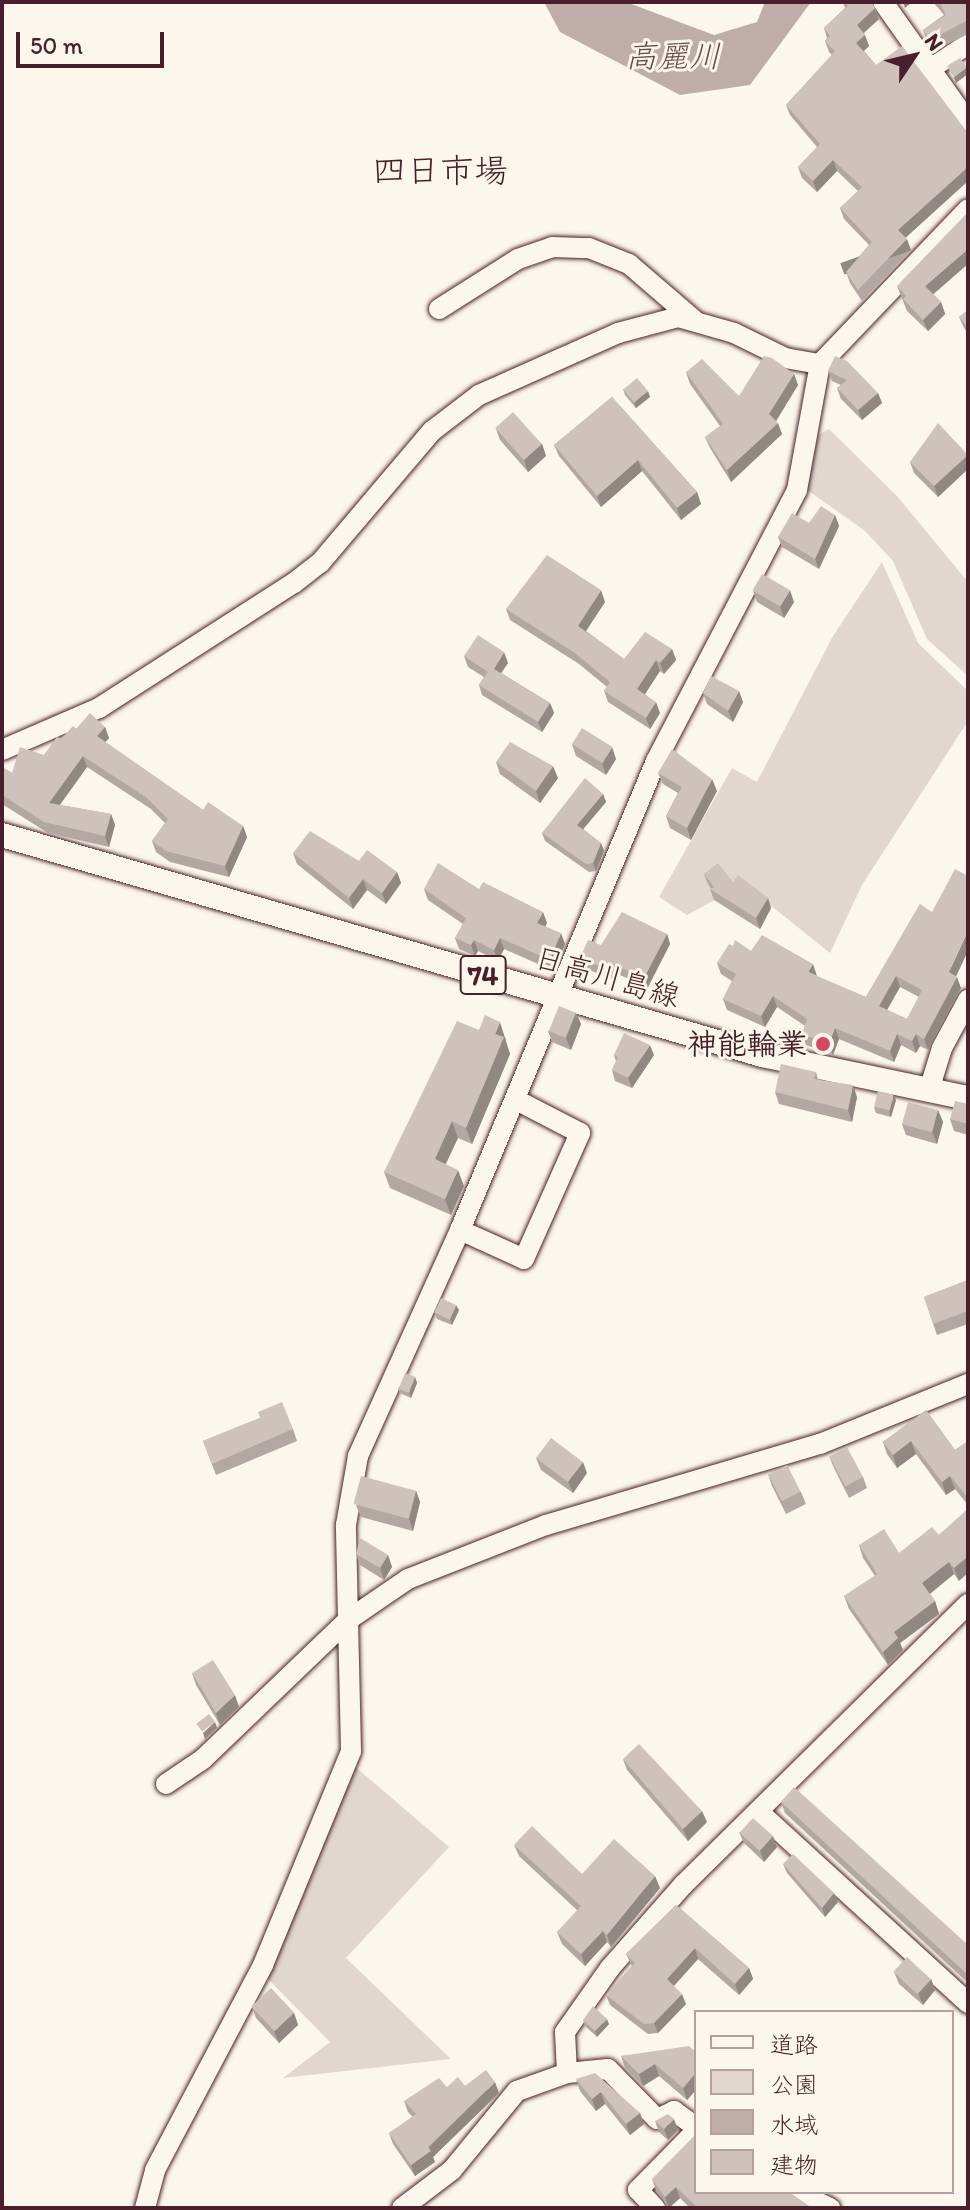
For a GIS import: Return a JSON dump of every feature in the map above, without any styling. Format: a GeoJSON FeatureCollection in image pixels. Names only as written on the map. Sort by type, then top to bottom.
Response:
{"type":"FeatureCollection","features":[{"type":"Feature","properties":{"kind":"main road","name":"日高川島線"},"geometry":{"type":"LineString","coordinates":[[2,835],[762,1055],[968,1098]]}},
{"type":"Feature","properties":{"kind":"street"},"geometry":{"type":"LineString","coordinates":[[883,2],[968,122]]}},
{"type":"Feature","properties":{"kind":"street"},"geometry":{"type":"LineString","coordinates":[[930,69],[968,44]]}},
{"type":"Feature","properties":{"kind":"street"},"geometry":{"type":"LineString","coordinates":[[145,2208],[155,2170],[263,1965],[351,1751],[348,1491],[358,1456],[516,1100],[656,761],[797,490],[820,364],[968,209]]}},
{"type":"Feature","properties":{"kind":"street"},"geometry":{"type":"LineString","coordinates":[[439,309],[518,259],[552,247],[589,248],[629,264],[697,323]]}},
{"type":"Feature","properties":{"kind":"street"},"geometry":{"type":"LineString","coordinates":[[2,750],[99,708],[294,583],[320,563],[432,431],[479,395],[618,333],[678,317],[734,333],[785,358],[820,364]]}},
{"type":"Feature","properties":{"kind":"street"},"geometry":{"type":"LineString","coordinates":[[929,1090],[942,1048],[968,1000]]}},
{"type":"Feature","properties":{"kind":"street"},"geometry":{"type":"LineString","coordinates":[[460,1230],[524,1259],[580,1133],[516,1100]]}},
{"type":"Feature","properties":{"kind":"street"},"geometry":{"type":"LineString","coordinates":[[166,1784],[231,1733],[348,1620],[408,1579],[516,1537],[820,1444],[968,1384]]}},
{"type":"Feature","properties":{"kind":"street"},"geometry":{"type":"LineString","coordinates":[[567,2073],[562,2040],[577,2012],[684,1884],[760,1813],[968,1604]]}},
{"type":"Feature","properties":{"kind":"street"},"geometry":{"type":"LineString","coordinates":[[760,1813],[968,2003]]}},
{"type":"Feature","properties":{"kind":"street"},"geometry":{"type":"LineString","coordinates":[[402,2208],[452,2170],[517,2091],[567,2073],[608,2069],[657,2119],[674,2111],[694,2127]]}},
{"type":"Feature","properties":{"kind":"street"},"geometry":{"type":"LineString","coordinates":[[655,2208],[638,2190],[694,2131]]}},
{"type":"Feature","properties":{"kind":"street"},"geometry":{"type":"LineString","coordinates":[[801,2194],[830,2208]]}},
{"type":"Feature","properties":{"kind":"green space"},"geometry":{"type":"Polygon","coordinates":[[[829,429],[897,496],[968,582],[968,676],[927,639],[893,561],[865,531],[806,489],[818,435],[829,429]]]}},
{"type":"Feature","properties":{"kind":"green space"},"geometry":{"type":"Polygon","coordinates":[[[882,562],[918,643],[968,691],[968,721],[862,885],[830,953],[744,884],[687,915],[659,897],[732,768],[757,782],[833,636],[882,562]]]}},
{"type":"Feature","properties":{"kind":"green space"},"geometry":{"type":"Polygon","coordinates":[[[352,1764],[449,1847],[346,1958],[451,2059],[283,2078],[330,2042],[266,1977],[352,1764]]]}},
{"type":"Feature","properties":{"kind":"water","name":"高麗川"},"geometry":{"type":"Polygon","coordinates":[[[544,2],[626,2],[714,35],[757,22],[765,2],[811,2],[750,85],[680,95],[560,32],[544,2]]]}},
{"type":"Feature","properties":{"kind":"building"},"geometry":{"type":"Polygon","coordinates":[[[845,2],[871,2],[875,8],[857,25],[865,35],[856,43],[876,65],[902,46],[968,133],[968,167],[898,230],[907,239],[858,290],[846,272],[872,242],[840,208],[862,187],[833,160],[813,181],[798,167],[820,144],[786,105],[835,51],[825,41],[830,36],[824,28],[848,6],[845,2]]]}},
{"type":"Feature","properties":{"kind":"building"},"geometry":{"type":"Polygon","coordinates":[[[939,2],[968,2],[968,20],[930,40],[923,30],[946,15],[939,2]]]}},
{"type":"Feature","properties":{"kind":"building"},"geometry":{"type":"Polygon","coordinates":[[[960,58],[967,67],[954,77],[947,66],[960,58]]]}},
{"type":"Feature","properties":{"kind":"building"},"geometry":{"type":"Polygon","coordinates":[[[968,212],[968,249],[925,286],[941,302],[923,320],[903,299],[906,296],[897,286],[968,212]]]}},
{"type":"Feature","properties":{"kind":"building"},"geometry":{"type":"Polygon","coordinates":[[[968,310],[968,328],[959,317],[968,310]]]}},
{"type":"Feature","properties":{"kind":"building"},"geometry":{"type":"Polygon","coordinates":[[[764,356],[772,358],[794,374],[769,414],[778,423],[727,470],[705,437],[723,424],[686,372],[702,359],[739,396],[764,356]]]}},
{"type":"Feature","properties":{"kind":"building"},"geometry":{"type":"Polygon","coordinates":[[[835,356],[847,361],[878,393],[858,410],[837,388],[847,380],[828,371],[835,356]]]}},
{"type":"Feature","properties":{"kind":"building"},"geometry":{"type":"Polygon","coordinates":[[[637,378],[648,391],[634,403],[623,390],[637,378]]]}},
{"type":"Feature","properties":{"kind":"building"},"geometry":{"type":"Polygon","coordinates":[[[612,397],[697,492],[677,508],[638,460],[597,496],[554,445],[612,397]]]}},
{"type":"Feature","properties":{"kind":"building"},"geometry":{"type":"Polygon","coordinates":[[[513,412],[542,444],[524,460],[495,428],[513,412]]]}},
{"type":"Feature","properties":{"kind":"building"},"geometry":{"type":"Polygon","coordinates":[[[938,423],[968,455],[934,486],[910,462],[938,423]]]}},
{"type":"Feature","properties":{"kind":"building"},"geometry":{"type":"Polygon","coordinates":[[[821,506],[835,515],[815,559],[778,537],[792,513],[809,523],[821,506]]]}},
{"type":"Feature","properties":{"kind":"building"},"geometry":{"type":"Polygon","coordinates":[[[547,555],[601,590],[578,626],[624,659],[645,632],[672,649],[660,663],[656,660],[637,689],[656,702],[646,718],[604,691],[610,682],[575,653],[506,609],[547,555]]]}},
{"type":"Feature","properties":{"kind":"building"},"geometry":{"type":"Polygon","coordinates":[[[762,574],[790,590],[780,606],[752,590],[762,574]]]}},
{"type":"Feature","properties":{"kind":"building"},"geometry":{"type":"Polygon","coordinates":[[[478,635],[504,652],[494,669],[550,703],[538,722],[479,685],[488,672],[464,656],[478,635]]]}},
{"type":"Feature","properties":{"kind":"building"},"geometry":{"type":"Polygon","coordinates":[[[711,676],[739,691],[728,711],[703,693],[711,676]]]}},
{"type":"Feature","properties":{"kind":"building"},"geometry":{"type":"Polygon","coordinates":[[[90,713],[105,727],[97,736],[203,810],[208,802],[243,826],[225,866],[166,851],[152,841],[168,819],[147,798],[83,756],[49,803],[111,814],[105,836],[44,822],[2,795],[2,767],[12,773],[20,747],[44,755],[57,737],[61,739],[73,726],[76,729],[90,713]]]}},
{"type":"Feature","properties":{"kind":"building"},"geometry":{"type":"Polygon","coordinates":[[[582,728],[613,747],[602,763],[572,744],[582,728]]]}},
{"type":"Feature","properties":{"kind":"building"},"geometry":{"type":"Polygon","coordinates":[[[510,742],[553,766],[536,791],[496,762],[510,742]]]}},
{"type":"Feature","properties":{"kind":"building"},"geometry":{"type":"Polygon","coordinates":[[[672,749],[712,779],[687,828],[666,816],[682,787],[658,773],[672,749]]]}},
{"type":"Feature","properties":{"kind":"building"},"geometry":{"type":"Polygon","coordinates":[[[585,778],[603,794],[577,825],[601,843],[593,863],[586,864],[542,833],[585,778]]]}},
{"type":"Feature","properties":{"kind":"building"},"geometry":{"type":"Polygon","coordinates":[[[310,831],[359,861],[367,850],[397,872],[382,893],[363,879],[349,898],[293,853],[310,831]]]}},
{"type":"Feature","properties":{"kind":"building"},"geometry":{"type":"Polygon","coordinates":[[[438,863],[479,889],[483,882],[543,912],[537,923],[561,933],[550,960],[500,938],[494,950],[474,940],[471,945],[455,938],[466,918],[424,889],[438,863]]]}},
{"type":"Feature","properties":{"kind":"building"},"geometry":{"type":"Polygon","coordinates":[[[718,863],[733,882],[738,875],[768,898],[756,918],[710,889],[714,887],[704,874],[718,863]]]}},
{"type":"Feature","properties":{"kind":"building"},"geometry":{"type":"Polygon","coordinates":[[[955,869],[968,876],[968,931],[949,972],[957,977],[924,1039],[916,1034],[912,1041],[897,1034],[890,1051],[835,1028],[829,1044],[802,1034],[807,1019],[773,996],[761,1016],[723,999],[736,974],[717,963],[735,940],[751,951],[762,935],[813,964],[808,972],[866,997],[920,904],[932,912],[955,869]],[[896,976],[879,1006],[907,1019],[922,990],[896,976]]]}},
{"type":"Feature","properties":{"kind":"building"},"geometry":{"type":"Polygon","coordinates":[[[622,912],[667,934],[644,978],[611,963],[608,970],[580,958],[588,940],[601,945],[622,912]]]}},
{"type":"Feature","properties":{"kind":"building"},"geometry":{"type":"Polygon","coordinates":[[[559,1006],[576,1013],[566,1038],[549,1031],[559,1006]]]}},
{"type":"Feature","properties":{"kind":"building"},"geometry":{"type":"Polygon","coordinates":[[[485,1015],[500,1022],[495,1034],[504,1037],[466,1128],[452,1121],[435,1159],[458,1170],[445,1199],[384,1172],[457,1021],[479,1030],[485,1015]]]}},
{"type":"Feature","properties":{"kind":"building"},"geometry":{"type":"Polygon","coordinates":[[[624,1033],[650,1045],[628,1078],[612,1070],[618,1057],[614,1055],[624,1033]]]}},
{"type":"Feature","properties":{"kind":"building"},"geometry":{"type":"Polygon","coordinates":[[[781,1064],[816,1072],[814,1079],[853,1085],[848,1110],[775,1092],[781,1064]]]}},
{"type":"Feature","properties":{"kind":"building"},"geometry":{"type":"Polygon","coordinates":[[[878,1091],[894,1095],[890,1110],[874,1107],[878,1091]]]}},
{"type":"Feature","properties":{"kind":"building"},"geometry":{"type":"Polygon","coordinates":[[[955,1101],[968,1104],[968,1124],[950,1119],[955,1101]]]}},
{"type":"Feature","properties":{"kind":"building"},"geometry":{"type":"Polygon","coordinates":[[[908,1102],[938,1110],[932,1132],[902,1124],[908,1102]]]}},
{"type":"Feature","properties":{"kind":"building"},"geometry":{"type":"Polygon","coordinates":[[[968,1280],[968,1311],[933,1324],[924,1297],[968,1280]]]}},
{"type":"Feature","properties":{"kind":"building"},"geometry":{"type":"Polygon","coordinates":[[[441,1298],[456,1305],[450,1320],[434,1313],[441,1298]]]}},
{"type":"Feature","properties":{"kind":"building"},"geometry":{"type":"Polygon","coordinates":[[[405,1373],[415,1377],[409,1393],[399,1389],[405,1373]]]}},
{"type":"Feature","properties":{"kind":"building"},"geometry":{"type":"Polygon","coordinates":[[[282,1402],[293,1429],[212,1464],[203,1441],[260,1418],[258,1412],[282,1402]]]}},
{"type":"Feature","properties":{"kind":"building"},"geometry":{"type":"Polygon","coordinates":[[[926,1410],[955,1450],[968,1441],[968,1498],[950,1476],[942,1482],[911,1441],[893,1455],[883,1442],[926,1410]]]}},
{"type":"Feature","properties":{"kind":"building"},"geometry":{"type":"Polygon","coordinates":[[[551,1438],[583,1462],[568,1482],[536,1458],[551,1438]]]}},
{"type":"Feature","properties":{"kind":"building"},"geometry":{"type":"Polygon","coordinates":[[[847,1447],[863,1477],[845,1486],[829,1456],[847,1447]]]}},
{"type":"Feature","properties":{"kind":"building"},"geometry":{"type":"Polygon","coordinates":[[[787,1465],[801,1492],[782,1501],[768,1475],[787,1465]]]}},
{"type":"Feature","properties":{"kind":"building"},"geometry":{"type":"Polygon","coordinates":[[[361,1476],[416,1491],[409,1519],[353,1504],[361,1476]]]}},
{"type":"Feature","properties":{"kind":"building"},"geometry":{"type":"Polygon","coordinates":[[[968,1509],[968,1556],[954,1568],[949,1562],[922,1583],[935,1601],[894,1632],[898,1638],[883,1652],[844,1596],[877,1574],[859,1545],[884,1529],[899,1553],[932,1527],[939,1535],[968,1509]]]}},
{"type":"Feature","properties":{"kind":"building"},"geometry":{"type":"Polygon","coordinates":[[[360,1538],[388,1555],[380,1568],[356,1554],[360,1538]]]}},
{"type":"Feature","properties":{"kind":"building"},"geometry":{"type":"Polygon","coordinates":[[[213,1660],[235,1695],[216,1713],[192,1673],[213,1660]]]}},
{"type":"Feature","properties":{"kind":"building"},"geometry":{"type":"Polygon","coordinates":[[[209,1714],[215,1722],[202,1732],[196,1724],[209,1714]]]}},
{"type":"Feature","properties":{"kind":"building"},"geometry":{"type":"Polygon","coordinates":[[[639,1744],[702,1811],[683,1829],[623,1759],[639,1744]]]}},
{"type":"Feature","properties":{"kind":"building"},"geometry":{"type":"Polygon","coordinates":[[[794,1787],[968,1945],[968,1975],[781,1802],[794,1787]]]}},
{"type":"Feature","properties":{"kind":"building"},"geometry":{"type":"Polygon","coordinates":[[[753,1818],[773,1836],[760,1851],[740,1833],[753,1818]]]}},
{"type":"Feature","properties":{"kind":"building"},"geometry":{"type":"Polygon","coordinates":[[[532,1826],[582,1874],[614,1839],[655,1876],[607,1935],[603,1931],[581,1954],[557,1932],[581,1906],[514,1845],[532,1826]]]}},
{"type":"Feature","properties":{"kind":"building"},"geometry":{"type":"Polygon","coordinates":[[[793,1854],[834,1893],[822,1908],[783,1864],[793,1854]]]}},
{"type":"Feature","properties":{"kind":"building"},"geometry":{"type":"Polygon","coordinates":[[[676,1905],[749,1968],[735,1984],[695,1948],[667,1979],[682,1994],[654,2023],[644,2024],[606,1995],[635,1963],[626,1954],[676,1905]]]}},
{"type":"Feature","properties":{"kind":"building"},"geometry":{"type":"Polygon","coordinates":[[[907,1957],[931,1980],[917,1994],[893,1972],[907,1957]]]}},
{"type":"Feature","properties":{"kind":"building"},"geometry":{"type":"Polygon","coordinates":[[[271,1988],[294,2013],[274,2031],[251,2006],[271,1988]]]}},
{"type":"Feature","properties":{"kind":"building"},"geometry":{"type":"Polygon","coordinates":[[[593,2006],[607,2019],[595,2031],[583,2020],[593,2006]]]}},
{"type":"Feature","properties":{"kind":"building"},"geometry":{"type":"Polygon","coordinates":[[[689,2046],[694,2050],[694,2075],[683,2088],[655,2064],[639,2074],[621,2056],[689,2046]]]}},
{"type":"Feature","properties":{"kind":"building"},"geometry":{"type":"Polygon","coordinates":[[[486,2070],[495,2082],[428,2147],[431,2151],[411,2165],[389,2133],[416,2114],[404,2101],[439,2078],[447,2087],[458,2077],[465,2086],[486,2070]]]}},
{"type":"Feature","properties":{"kind":"building"},"geometry":{"type":"Polygon","coordinates":[[[595,2073],[640,2113],[626,2124],[601,2092],[592,2099],[576,2079],[595,2073]]]}},
{"type":"Feature","properties":{"kind":"building"},"geometry":{"type":"Polygon","coordinates":[[[668,2114],[674,2119],[664,2129],[655,2121],[668,2114]]]}},
{"type":"Feature","properties":{"kind":"building"},"geometry":{"type":"Polygon","coordinates":[[[694,2136],[694,2194],[792,2194],[812,2208],[698,2208],[676,2187],[665,2197],[652,2179],[694,2136]]]}},
{"type":"Feature","properties":{"kind":"place","name":"神能輪業"},"geometry":{"type":"Point","coordinates":[823,1044]}},
{"type":"Feature","properties":{"kind":"district","name":"四日市場"},"geometry":{"type":"Point","coordinates":[440,171]}}]}
